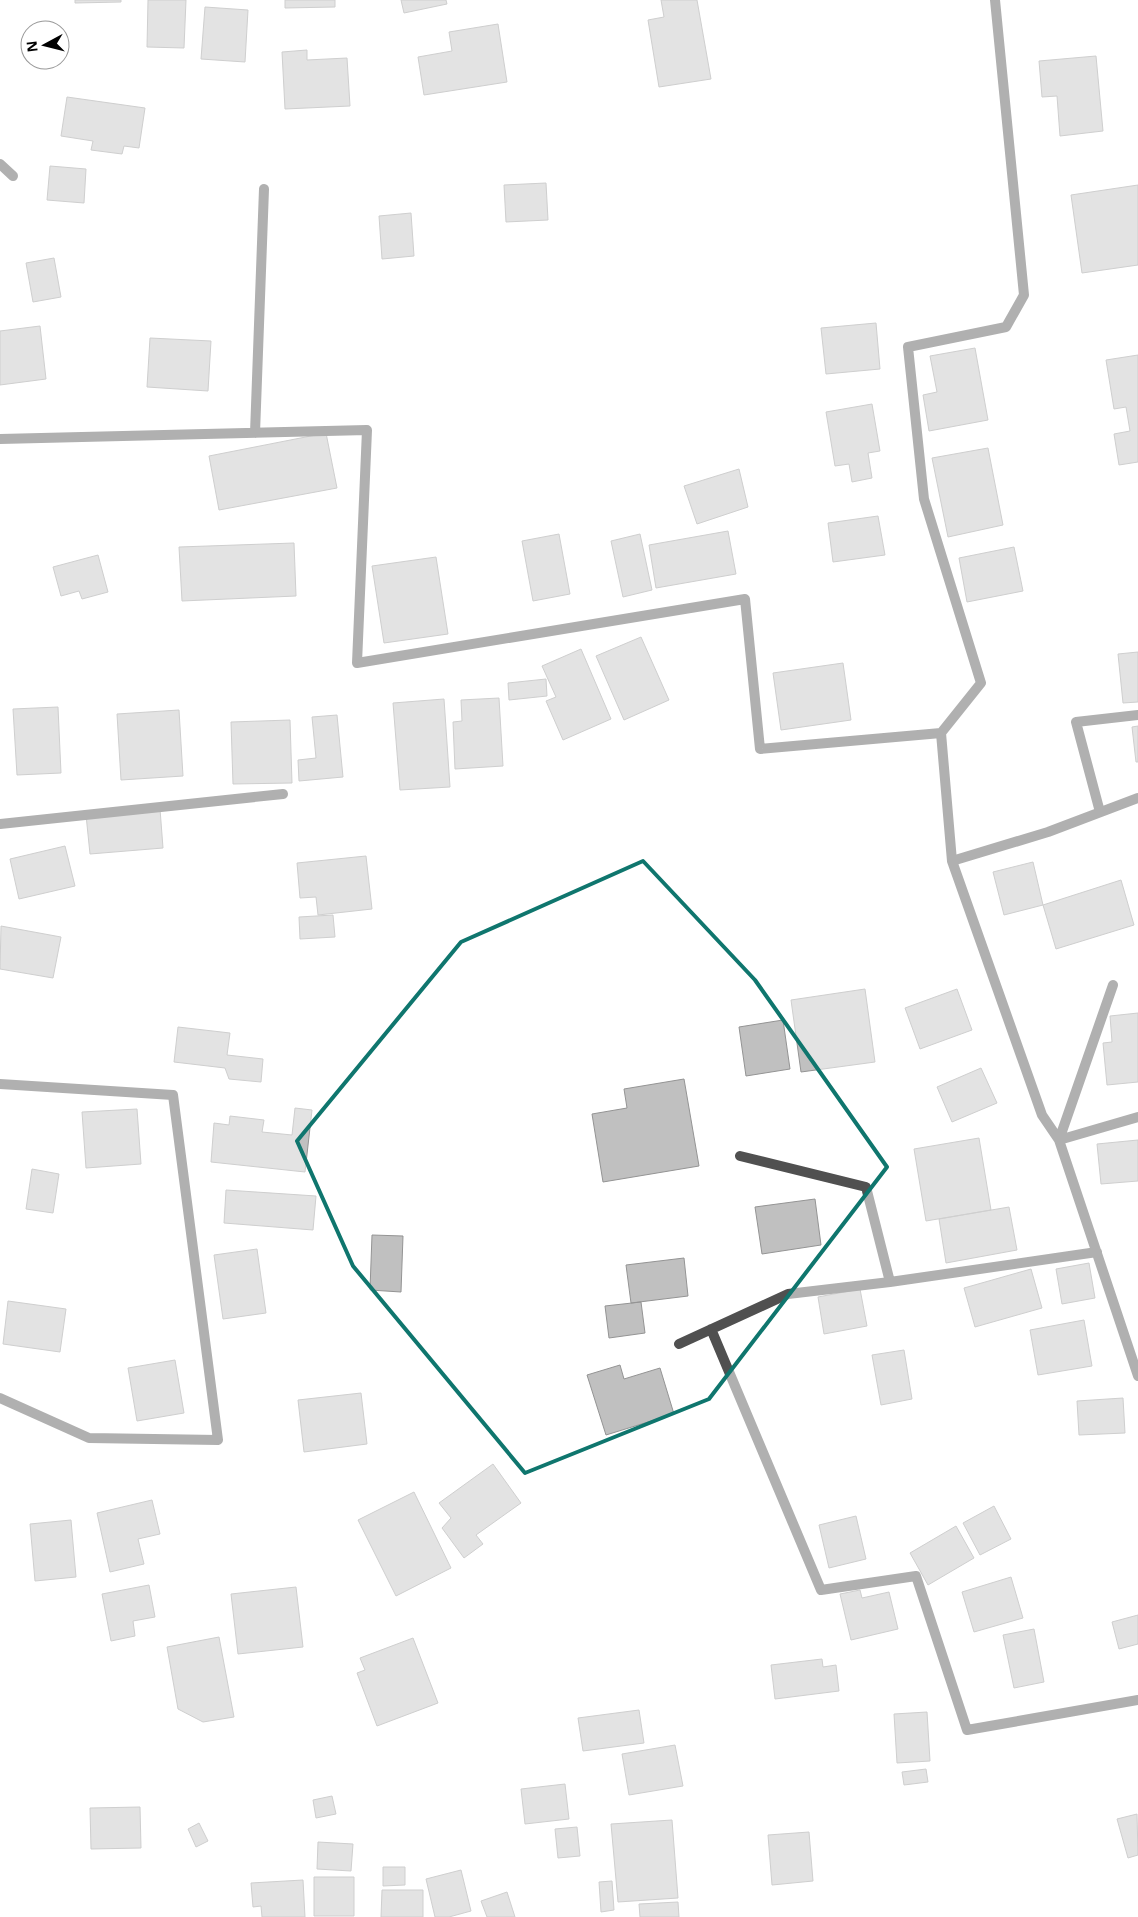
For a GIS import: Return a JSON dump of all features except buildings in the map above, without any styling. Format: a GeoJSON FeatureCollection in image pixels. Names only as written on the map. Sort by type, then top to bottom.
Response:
{"type":"FeatureCollection","features":[{"type":"Feature","properties":{"kind":"street"},"geometry":{"type":"LineString","coordinates":[[995,0],[1024,295],[1006,327],[908,347],[924,499],[981,683],[941,733],[952,861],[1042,1115],[1059,1140],[1138,1376]]}},
{"type":"Feature","properties":{"kind":"street"},"geometry":{"type":"LineString","coordinates":[[0,164],[13,176]]}},
{"type":"Feature","properties":{"kind":"street"},"geometry":{"type":"LineString","coordinates":[[255,433],[264,189]]}},
{"type":"Feature","properties":{"kind":"street"},"geometry":{"type":"LineString","coordinates":[[0,439],[367,430],[357,663],[745,599],[760,749],[941,733]]}},
{"type":"Feature","properties":{"kind":"street"},"geometry":{"type":"LineString","coordinates":[[1100,812],[1076,722],[1138,715]]}},
{"type":"Feature","properties":{"kind":"street"},"geometry":{"type":"LineString","coordinates":[[0,824],[283,794]]}},
{"type":"Feature","properties":{"kind":"street"},"geometry":{"type":"LineString","coordinates":[[952,861],[1048,832],[1138,798]]}},
{"type":"Feature","properties":{"kind":"street"},"geometry":{"type":"LineString","coordinates":[[1059,1140],[1114,985]]}},
{"type":"Feature","properties":{"kind":"street"},"geometry":{"type":"LineString","coordinates":[[0,1084],[173,1095],[218,1440],[89,1438],[0,1398]]}},
{"type":"Feature","properties":{"kind":"street"},"geometry":{"type":"LineString","coordinates":[[1059,1140],[1138,1117]]}},
{"type":"Feature","properties":{"kind":"street"},"geometry":{"type":"LineString","coordinates":[[740,1156],[866,1187],[890,1282]]}},
{"type":"Feature","properties":{"kind":"street"},"geometry":{"type":"LineString","coordinates":[[679,1344],[788,1294],[890,1282],[1096,1252]]}},
{"type":"Feature","properties":{"kind":"street"},"geometry":{"type":"LineString","coordinates":[[711,1329],[821,1590],[916,1576],[967,1730],[1138,1700]]}},
{"type":"Feature","properties":{"kind":"highlighted area"},"geometry":{"type":"Polygon","coordinates":[[[643,861],[755,980],[887,1167],[709,1399],[525,1473],[353,1266],[297,1141],[461,942],[643,861]]]}}]}
